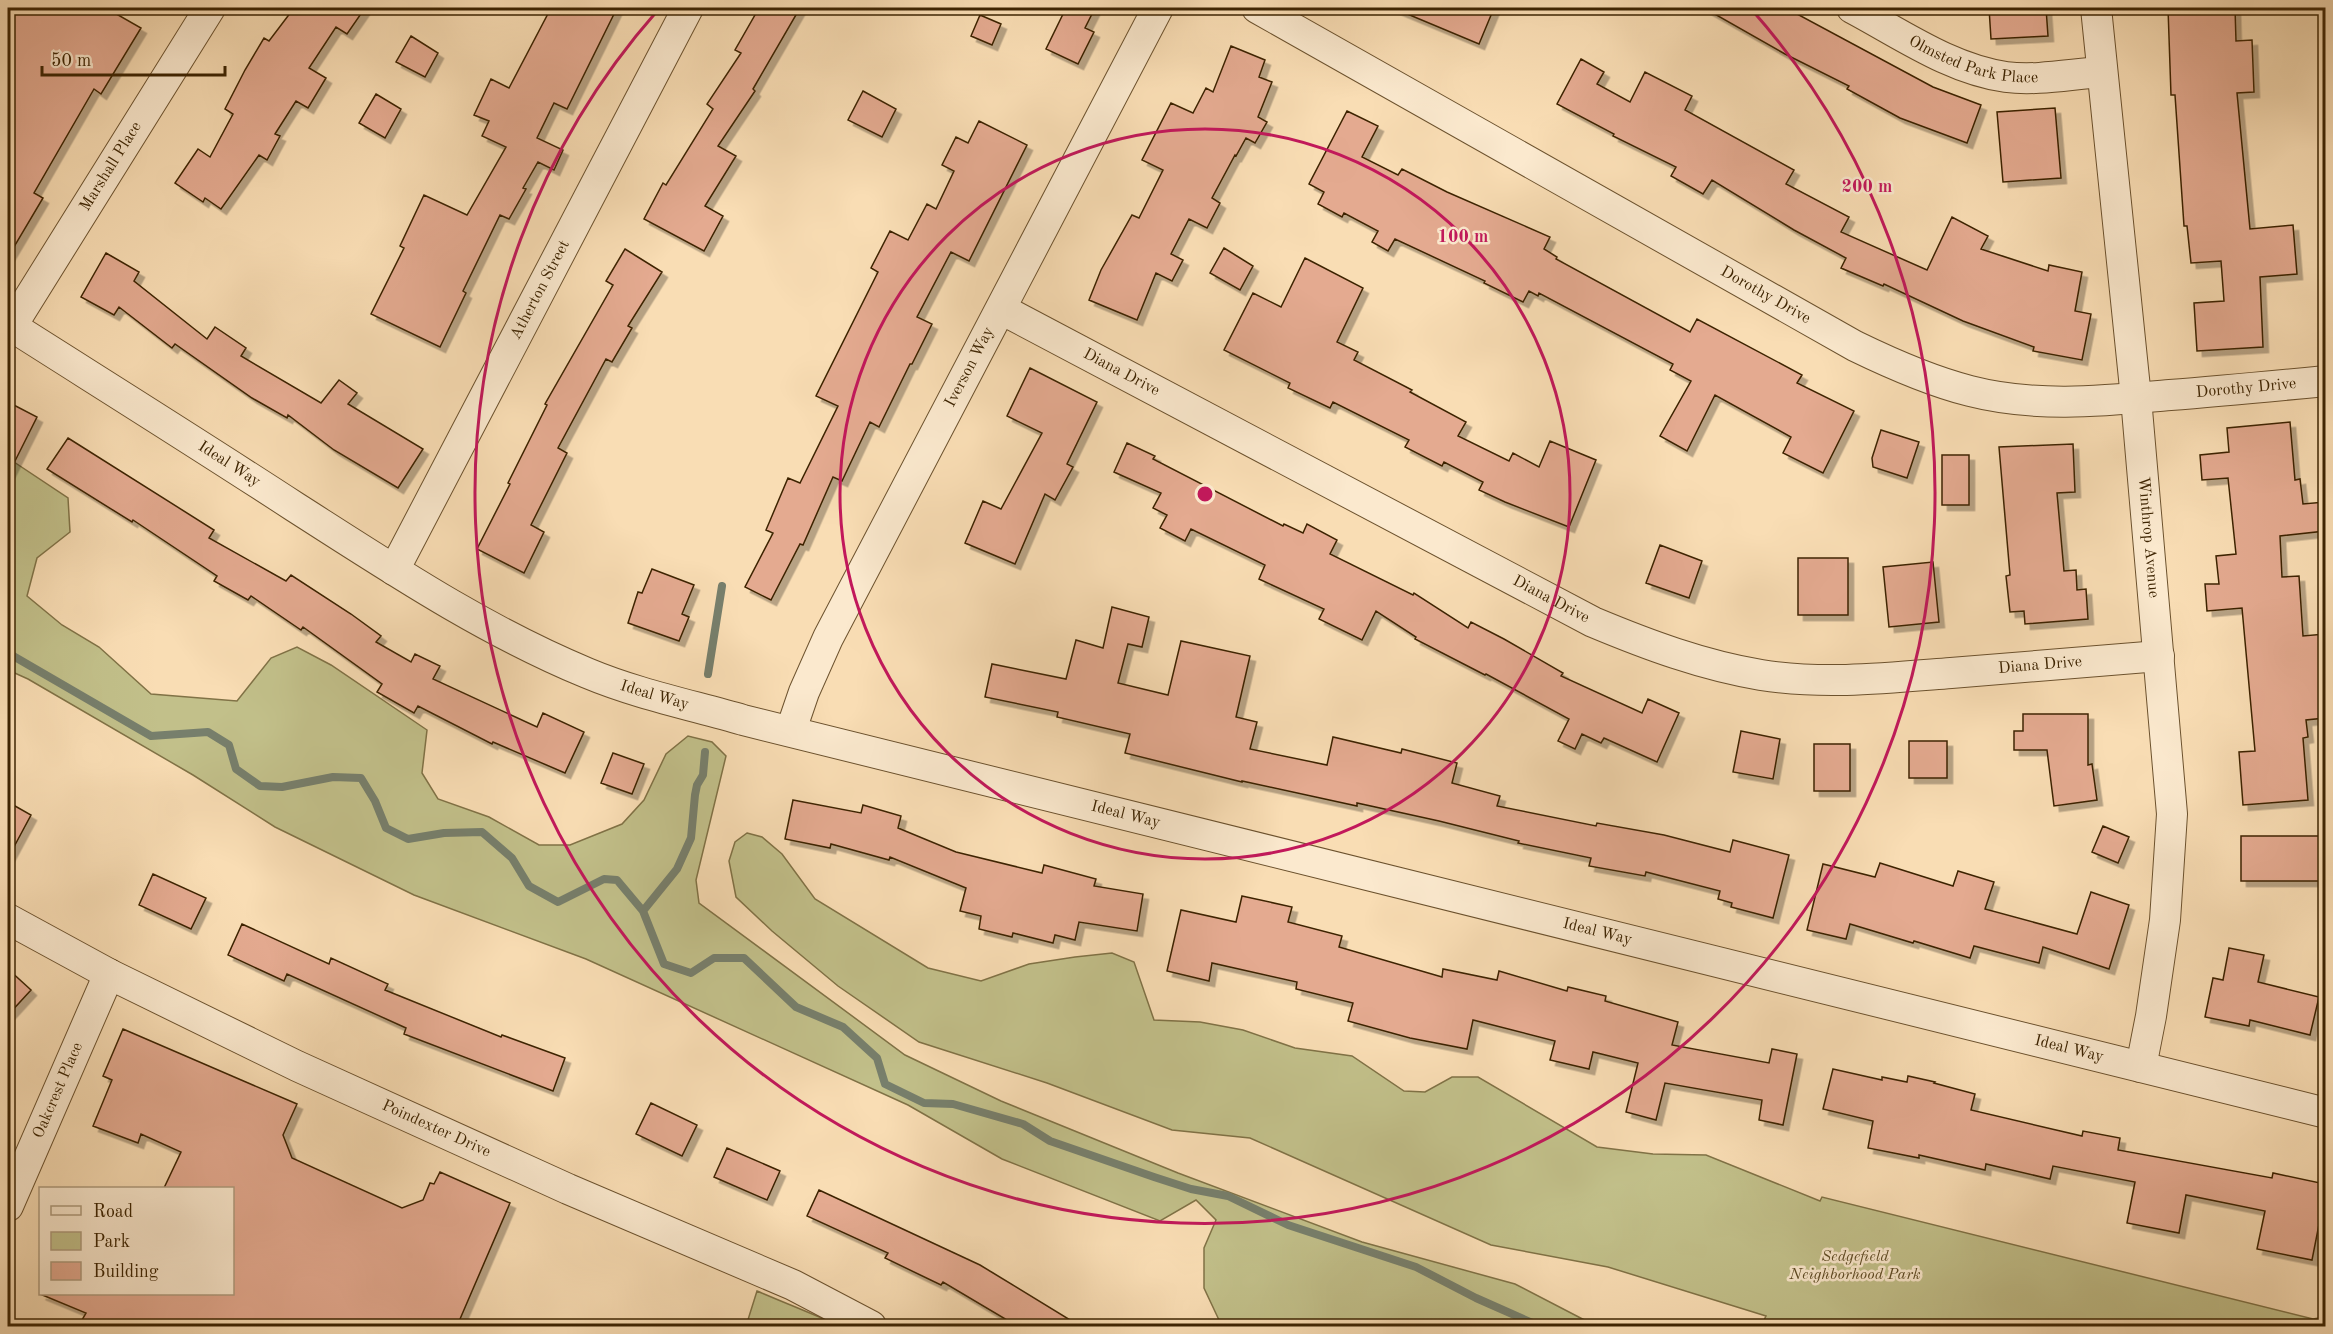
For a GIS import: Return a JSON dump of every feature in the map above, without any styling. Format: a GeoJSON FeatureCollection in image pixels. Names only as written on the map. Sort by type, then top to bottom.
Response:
{"type":"FeatureCollection","features":[{"type":"Feature","properties":{"kind":"street","name":"Marshall Place"},"geometry":{"type":"LineString","coordinates":[[9,326],[210,8]]}},
{"type":"Feature","properties":{"kind":"street","name":"Atherton Street"},"geometry":{"type":"LineString","coordinates":[[394,570],[688,8]]}},
{"type":"Feature","properties":{"kind":"street","name":"Iverson Way"},"geometry":{"type":"LineString","coordinates":[[791,730],[804,692],[828,638],[1158,8]]}},
{"type":"Feature","properties":{"kind":"street","name":"Dorothy Drive"},"geometry":{"type":"LineString","coordinates":[[1257,8],[1884,360],[1952,386],[2019,400],[2077,403],[2325,381]]}},
{"type":"Feature","properties":{"kind":"street","name":"Olmsted Park Place"},"geometry":{"type":"LineString","coordinates":[[1852,8],[1936,54],[1976,70],[2007,77],[2102,72]]}},
{"type":"Feature","properties":{"kind":"street","name":"Winthrop Avenue"},"geometry":{"type":"LineString","coordinates":[[2096,8],[2136,398],[2172,825],[2165,920],[2141,1067]]}},
{"type":"Feature","properties":{"kind":"street","name":"Diana Drive"},"geometry":{"type":"LineString","coordinates":[[1001,309],[1593,622],[1652,647],[1713,665],[1794,679],[1859,680],[2159,656]]}},
{"type":"Feature","properties":{"kind":"street","name":"Ideal Way"},"geometry":{"type":"LineString","coordinates":[[9,326],[394,570],[505,636],[587,673],[635,690],[743,720],[791,730],[2325,1113]]}},
{"type":"Feature","properties":{"kind":"street","name":"Poindexter Drive"},"geometry":{"type":"LineString","coordinates":[[8,920],[109,974],[297,1066],[457,1140],[793,1285],[871,1326]]}},
{"type":"Feature","properties":{"kind":"street","name":"Oakcrest Place"},"geometry":{"type":"LineString","coordinates":[[8,1206],[109,974]]}},
{"type":"Feature","properties":{"kind":"green space"},"geometry":{"type":"Polygon","coordinates":[[[8,458],[68,498],[70,532],[37,558],[27,596],[62,625],[99,647],[151,694],[237,701],[271,658],[297,647],[331,665],[427,730],[422,773],[438,799],[489,817],[539,845],[570,845],[622,824],[644,800],[666,754],[688,736],[712,742],[726,756],[696,880],[699,903],[905,1055],[1001,1101],[1178,1173],[1362,1242],[1515,1284],[1596,1326],[1235,1326],[1219,1320],[1204,1288],[1204,1248],[1216,1220],[1196,1200],[1160,1221],[1002,1159],[908,1105],[586,959],[414,895],[275,827],[193,775],[28,679],[8,670],[8,458]]]}},
{"type":"Feature","properties":{"kind":"green space","name":"Sedgefield Neighborhood Park"},"geometry":{"type":"Polygon","coordinates":[[[747,833],[762,837],[782,854],[815,899],[928,968],[981,981],[1029,964],[1112,953],[1134,962],[1154,1020],[1200,1022],[1243,1030],[1295,1048],[1352,1056],[1404,1091],[1425,1092],[1452,1077],[1478,1077],[1597,1147],[1653,1154],[1706,1155],[1820,1201],[1822,1197],[2313,1319],[2325,1317],[2325,1326],[1761,1326],[1766,1316],[1608,1267],[1491,1245],[1250,1138],[1172,1130],[1047,1083],[919,1042],[838,986],[772,931],[736,897],[729,861],[735,842],[747,833]]]}},
{"type":"Feature","properties":{"kind":"green space"},"geometry":{"type":"Polygon","coordinates":[[[757,1291],[820,1317],[840,1326],[746,1326],[757,1291]]]}},
{"type":"Feature","properties":{"kind":"building"},"geometry":{"type":"Polygon","coordinates":[[[8,8],[106,8],[141,28],[101,94],[94,89],[34,193],[43,198],[8,257],[8,8]]]}},
{"type":"Feature","properties":{"kind":"building"},"geometry":{"type":"Polygon","coordinates":[[[294,8],[365,8],[347,34],[336,27],[309,68],[326,78],[308,108],[296,101],[275,134],[280,136],[267,160],[259,155],[221,209],[205,198],[203,202],[175,183],[198,149],[210,157],[233,114],[225,109],[245,70],[264,38],[269,41],[294,8]]]}},
{"type":"Feature","properties":{"kind":"building"},"geometry":{"type":"Polygon","coordinates":[[[551,8],[617,8],[567,109],[554,103],[537,138],[563,150],[554,170],[538,162],[509,219],[500,215],[463,291],[466,293],[440,347],[371,314],[404,248],[400,246],[424,195],[467,215],[506,147],[482,136],[489,121],[474,115],[491,79],[509,88],[551,8]]]}},
{"type":"Feature","properties":{"kind":"building"},"geometry":{"type":"Polygon","coordinates":[[[759,8],[800,8],[753,89],[755,91],[718,146],[736,156],[705,206],[723,216],[704,251],[644,219],[663,183],[666,185],[713,109],[707,104],[741,53],[735,50],[759,8]]]}},
{"type":"Feature","properties":{"kind":"building"},"geometry":{"type":"Polygon","coordinates":[[[1066,8],[1095,8],[1085,28],[1094,32],[1078,64],[1046,49],[1066,8]]]}},
{"type":"Feature","properties":{"kind":"building"},"geometry":{"type":"Polygon","coordinates":[[[1393,8],[1494,8],[1479,44],[1393,8]]]}},
{"type":"Feature","properties":{"kind":"building"},"geometry":{"type":"Polygon","coordinates":[[[1704,8],[1786,8],[1933,87],[1981,105],[1967,143],[1900,118],[1847,89],[1849,86],[1785,54],[1704,8]]]}},
{"type":"Feature","properties":{"kind":"building"},"geometry":{"type":"Polygon","coordinates":[[[1989,8],[2046,8],[2048,36],[1991,39],[1989,8]]]}},
{"type":"Feature","properties":{"kind":"building"},"geometry":{"type":"Polygon","coordinates":[[[2168,8],[2235,8],[2236,41],[2252,40],[2254,92],[2237,93],[2250,229],[2293,225],[2297,274],[2260,277],[2263,347],[2197,351],[2194,303],[2224,301],[2221,261],[2191,263],[2187,226],[2184,226],[2175,95],[2171,95],[2168,8]]]}},
{"type":"Feature","properties":{"kind":"building"},"geometry":{"type":"Polygon","coordinates":[[[980,15],[1001,24],[992,45],[971,36],[980,15]]]}},
{"type":"Feature","properties":{"kind":"building"},"geometry":{"type":"Polygon","coordinates":[[[411,36],[438,53],[425,77],[396,62],[411,36]]]}},
{"type":"Feature","properties":{"kind":"building"},"geometry":{"type":"Polygon","coordinates":[[[1231,46],[1265,60],[1259,77],[1272,82],[1258,117],[1267,122],[1255,143],[1246,138],[1235,155],[1212,198],[1220,203],[1207,228],[1189,219],[1171,254],[1183,260],[1172,281],[1156,273],[1137,320],[1089,300],[1101,270],[1132,215],[1139,218],[1163,170],[1142,160],[1171,103],[1193,113],[1206,88],[1213,92],[1231,46]]]}},
{"type":"Feature","properties":{"kind":"building"},"geometry":{"type":"Polygon","coordinates":[[[1581,59],[1604,72],[1597,84],[1630,102],[1645,72],[1692,96],[1685,110],[1794,170],[1786,184],[1849,217],[1841,232],[1927,270],[1952,217],[1988,236],[1981,249],[2048,271],[2049,265],[2082,272],[2075,311],[2091,314],[2082,360],[2033,351],[2034,347],[1963,321],[1884,284],[1883,286],[1841,268],[1846,258],[1794,230],[1712,180],[1703,194],[1671,176],[1676,167],[1613,136],[1614,134],[1557,104],[1581,59]]]}},
{"type":"Feature","properties":{"kind":"building"},"geometry":{"type":"Polygon","coordinates":[[[863,91],[896,109],[882,137],[848,120],[863,91]]]}},
{"type":"Feature","properties":{"kind":"building"},"geometry":{"type":"Polygon","coordinates":[[[376,94],[401,109],[385,138],[359,123],[376,94]]]}},
{"type":"Feature","properties":{"kind":"building"},"geometry":{"type":"Polygon","coordinates":[[[2055,108],[2061,178],[2003,182],[1997,112],[2055,108]]]}},
{"type":"Feature","properties":{"kind":"building"},"geometry":{"type":"Polygon","coordinates":[[[1347,111],[1378,126],[1362,157],[1398,175],[1402,169],[1447,192],[1550,237],[1544,249],[1557,257],[1556,259],[1690,332],[1697,319],[1802,375],[1797,383],[1854,411],[1823,473],[1783,453],[1791,437],[1715,395],[1687,451],[1660,436],[1691,381],[1670,370],[1673,364],[1539,293],[1538,296],[1529,291],[1523,302],[1484,283],[1485,281],[1395,239],[1388,251],[1372,242],[1378,231],[1344,213],[1342,217],[1318,204],[1324,192],[1309,184],[1347,111]]]}},
{"type":"Feature","properties":{"kind":"building"},"geometry":{"type":"Polygon","coordinates":[[[979,121],[1027,145],[969,261],[951,252],[917,317],[932,324],[912,364],[879,427],[870,422],[842,481],[833,477],[803,545],[800,544],[771,600],[745,587],[773,533],[766,530],[788,478],[800,483],[838,406],[816,396],[878,272],[871,268],[890,231],[908,240],[927,204],[936,209],[954,171],[942,165],[956,137],[968,143],[979,121]]]}},
{"type":"Feature","properties":{"kind":"building"},"geometry":{"type":"Polygon","coordinates":[[[1224,248],[1253,266],[1240,290],[1210,273],[1224,248]]]}},
{"type":"Feature","properties":{"kind":"building"},"geometry":{"type":"Polygon","coordinates":[[[625,249],[662,272],[628,326],[632,328],[612,362],[606,359],[558,448],[567,453],[531,525],[544,532],[524,573],[477,549],[510,484],[508,483],[547,405],[545,404],[613,285],[606,281],[625,249]]]}},
{"type":"Feature","properties":{"kind":"building"},"geometry":{"type":"Polygon","coordinates":[[[106,253],[139,272],[134,281],[207,339],[215,327],[246,348],[241,356],[321,403],[339,380],[357,393],[348,404],[423,449],[398,488],[334,450],[288,415],[287,418],[252,398],[175,344],[172,348],[119,307],[114,315],[81,297],[106,253]]]}},
{"type":"Feature","properties":{"kind":"building"},"geometry":{"type":"Polygon","coordinates":[[[1305,258],[1363,288],[1337,342],[1358,352],[1354,360],[1412,390],[1410,392],[1466,422],[1458,436],[1509,461],[1513,453],[1539,467],[1550,441],[1596,460],[1569,527],[1479,490],[1483,482],[1444,462],[1442,466],[1405,447],[1409,440],[1333,402],[1330,408],[1288,388],[1290,383],[1224,350],[1253,293],[1281,307],[1305,258]]]}},
{"type":"Feature","properties":{"kind":"building"},"geometry":{"type":"Polygon","coordinates":[[[1030,368],[1097,402],[1067,464],[1073,467],[1055,500],[1045,494],[1015,564],[965,543],[983,501],[1001,509],[1042,433],[1007,416],[1030,368]]]}},
{"type":"Feature","properties":{"kind":"building"},"geometry":{"type":"Polygon","coordinates":[[[8,402],[37,417],[8,475],[8,402]]]}},
{"type":"Feature","properties":{"kind":"building"},"geometry":{"type":"Polygon","coordinates":[[[2290,422],[2295,480],[2300,479],[2303,504],[2325,502],[2325,531],[2280,536],[2282,577],[2299,576],[2303,636],[2325,634],[2325,718],[2306,720],[2308,737],[2303,738],[2308,800],[2243,805],[2239,752],[2255,751],[2242,608],[2207,611],[2205,584],[2219,584],[2216,556],[2236,554],[2228,478],[2202,480],[2200,455],[2229,452],[2227,428],[2290,422]]]}},
{"type":"Feature","properties":{"kind":"building"},"geometry":{"type":"Polygon","coordinates":[[[1881,430],[1919,442],[1907,478],[1873,467],[1872,458],[1881,430]]]}},
{"type":"Feature","properties":{"kind":"building"},"geometry":{"type":"Polygon","coordinates":[[[68,438],[214,530],[209,538],[286,581],[291,575],[351,614],[381,636],[376,642],[411,662],[415,654],[440,666],[433,679],[537,727],[543,713],[584,732],[565,773],[493,742],[492,744],[418,706],[414,713],[377,692],[382,684],[303,627],[301,630],[251,596],[248,600],[214,581],[217,576],[133,520],[132,522],[47,469],[68,438]]]}},
{"type":"Feature","properties":{"kind":"building"},"geometry":{"type":"Polygon","coordinates":[[[1127,443],[1155,456],[1153,459],[1283,526],[1284,524],[1303,533],[1307,524],[1337,540],[1330,554],[1413,595],[1414,593],[1468,628],[1471,622],[1504,639],[1563,673],[1561,676],[1642,713],[1648,699],[1679,713],[1657,762],[1604,738],[1601,743],[1582,734],[1575,749],[1558,741],[1569,719],[1415,639],[1416,637],[1376,611],[1362,640],[1319,619],[1324,609],[1259,579],[1265,565],[1191,529],[1185,541],[1160,528],[1167,515],[1153,508],[1161,493],[1114,472],[1127,443]]]}},
{"type":"Feature","properties":{"kind":"building"},"geometry":{"type":"Polygon","coordinates":[[[2073,444],[2075,492],[2057,493],[2064,571],[2076,570],[2077,590],[2086,589],[2088,619],[2025,624],[2024,611],[2010,612],[2006,576],[2010,575],[1999,447],[2073,444]]]}},
{"type":"Feature","properties":{"kind":"building"},"geometry":{"type":"Polygon","coordinates":[[[1942,455],[1969,455],[1969,505],[1942,505],[1942,455]]]}},
{"type":"Feature","properties":{"kind":"building"},"geometry":{"type":"Polygon","coordinates":[[[1660,545],[1702,561],[1689,598],[1646,583],[1660,545]]]}},
{"type":"Feature","properties":{"kind":"building"},"geometry":{"type":"Polygon","coordinates":[[[1798,558],[1848,558],[1848,615],[1798,615],[1798,558]]]}},
{"type":"Feature","properties":{"kind":"building"},"geometry":{"type":"Polygon","coordinates":[[[1933,562],[1939,622],[1889,627],[1883,567],[1933,562]]]}},
{"type":"Feature","properties":{"kind":"building"},"geometry":{"type":"Polygon","coordinates":[[[652,569],[694,585],[682,614],[689,617],[679,641],[628,623],[638,592],[642,593],[652,569]]]}},
{"type":"Feature","properties":{"kind":"building"},"geometry":{"type":"Polygon","coordinates":[[[1112,607],[1149,617],[1142,647],[1128,644],[1118,683],[1168,695],[1181,641],[1250,656],[1236,717],[1257,722],[1250,749],[1327,765],[1333,737],[1401,753],[1402,749],[1457,763],[1452,783],[1500,796],[1497,806],[1596,826],[1597,823],[1664,835],[1730,852],[1733,840],[1789,855],[1773,918],[1731,907],[1732,903],[1718,899],[1720,891],[1646,872],[1645,876],[1589,866],[1591,858],[1518,843],[1519,841],[1439,821],[1242,782],[1125,753],[1130,734],[1057,717],[1058,712],[985,697],[992,664],[1066,679],[1076,640],[1103,648],[1112,607]]]}},
{"type":"Feature","properties":{"kind":"building"},"geometry":{"type":"Polygon","coordinates":[[[2023,714],[2088,714],[2088,765],[2092,764],[2097,800],[2054,806],[2047,750],[2014,750],[2014,731],[2023,731],[2023,714]]]}},
{"type":"Feature","properties":{"kind":"building"},"geometry":{"type":"Polygon","coordinates":[[[1741,731],[1780,739],[1773,779],[1733,772],[1741,731]]]}},
{"type":"Feature","properties":{"kind":"building"},"geometry":{"type":"Polygon","coordinates":[[[1909,741],[1947,741],[1947,778],[1909,778],[1909,741]]]}},
{"type":"Feature","properties":{"kind":"building"},"geometry":{"type":"Polygon","coordinates":[[[1814,744],[1850,744],[1850,791],[1814,791],[1814,744]]]}},
{"type":"Feature","properties":{"kind":"building"},"geometry":{"type":"Polygon","coordinates":[[[613,753],[644,764],[632,794],[601,783],[613,753]]]}},
{"type":"Feature","properties":{"kind":"building"},"geometry":{"type":"Polygon","coordinates":[[[793,800],[861,813],[863,805],[901,816],[898,828],[956,852],[1042,873],[1044,865],[1096,879],[1094,886],[1143,894],[1137,931],[1079,922],[1075,940],[1055,935],[1053,943],[1013,933],[1012,937],[979,929],[981,916],[960,911],[966,888],[890,857],[889,860],[831,844],[830,848],[785,839],[793,800]]]}},
{"type":"Feature","properties":{"kind":"building"},"geometry":{"type":"Polygon","coordinates":[[[8,802],[31,815],[8,858],[8,802]]]}},
{"type":"Feature","properties":{"kind":"building"},"geometry":{"type":"Polygon","coordinates":[[[2103,826],[2129,837],[2118,863],[2092,852],[2103,826]]]}},
{"type":"Feature","properties":{"kind":"building"},"geometry":{"type":"Polygon","coordinates":[[[2241,836],[2325,836],[2325,881],[2241,881],[2241,836]]]}},
{"type":"Feature","properties":{"kind":"building"},"geometry":{"type":"Polygon","coordinates":[[[1880,863],[1953,886],[1958,871],[1994,882],[1985,909],[2077,934],[2091,892],[2129,905],[2109,969],[2043,947],[2039,963],[1974,946],[1970,958],[1850,924],[1846,939],[1807,930],[1823,864],[1875,877],[1880,863]]]}},
{"type":"Feature","properties":{"kind":"building"},"geometry":{"type":"Polygon","coordinates":[[[153,874],[206,898],[191,929],[139,905],[153,874]]]}},
{"type":"Feature","properties":{"kind":"building"},"geometry":{"type":"Polygon","coordinates":[[[1242,896],[1292,907],[1288,922],[1342,936],[1339,947],[1442,977],[1443,969],[1497,980],[1499,971],[1567,991],[1568,987],[1606,996],[1605,1001],[1678,1022],[1672,1045],[1769,1063],[1772,1049],[1797,1054],[1783,1125],[1759,1120],[1762,1100],[1665,1083],[1656,1120],[1626,1112],[1638,1063],[1593,1052],[1589,1069],[1550,1060],[1555,1041],[1473,1020],[1467,1049],[1410,1038],[1348,1021],[1353,1003],[1296,989],[1297,982],[1212,963],[1209,981],[1167,971],[1181,910],[1236,922],[1242,896]]]}},
{"type":"Feature","properties":{"kind":"building"},"geometry":{"type":"Polygon","coordinates":[[[242,924],[329,964],[331,958],[388,984],[385,990],[501,1037],[502,1035],[565,1058],[553,1091],[404,1034],[406,1028],[287,974],[284,981],[228,955],[242,924]]]}},
{"type":"Feature","properties":{"kind":"building"},"geometry":{"type":"Polygon","coordinates":[[[2229,948],[2264,955],[2258,982],[2319,997],[2310,1035],[2250,1020],[2249,1026],[2205,1017],[2213,978],[2223,980],[2229,948]]]}},
{"type":"Feature","properties":{"kind":"building"},"geometry":{"type":"Polygon","coordinates":[[[8,969],[31,990],[8,1015],[8,969]]]}},
{"type":"Feature","properties":{"kind":"building"},"geometry":{"type":"Polygon","coordinates":[[[123,1029],[297,1104],[283,1135],[292,1158],[402,1208],[423,1200],[430,1183],[434,1184],[440,1172],[510,1203],[457,1326],[96,1326],[82,1320],[86,1313],[42,1295],[234,1295],[234,1187],[164,1187],[181,1152],[141,1134],[138,1143],[93,1126],[112,1080],[103,1076],[123,1029]]]}},
{"type":"Feature","properties":{"kind":"building"},"geometry":{"type":"Polygon","coordinates":[[[1833,1069],[1882,1080],[1882,1077],[1907,1082],[1908,1076],[1935,1082],[1975,1094],[1971,1110],[2082,1136],[2083,1131],[2120,1138],[2118,1150],[2272,1178],[2273,1173],[2325,1184],[2312,1260],[2257,1249],[2265,1211],[2186,1195],[2179,1233],[2127,1223],[2135,1182],[2053,1166],[2050,1179],[1986,1164],[1985,1170],[1919,1155],[1919,1158],[1868,1148],[1873,1121],[1823,1109],[1833,1069]]]}},
{"type":"Feature","properties":{"kind":"building"},"geometry":{"type":"Polygon","coordinates":[[[651,1103],[697,1125],[682,1156],[636,1134],[651,1103]]]}},
{"type":"Feature","properties":{"kind":"building"},"geometry":{"type":"Polygon","coordinates":[[[727,1148],[780,1171],[767,1200],[714,1177],[727,1148]]]}},
{"type":"Feature","properties":{"kind":"building"},"geometry":{"type":"Polygon","coordinates":[[[819,1190],[980,1265],[1080,1326],[1017,1326],[943,1282],[941,1285],[885,1258],[888,1253],[807,1216],[819,1190]]]}},
{"type":"Feature","properties":{"kind":"waterway"},"geometry":{"type":"LineString","coordinates":[[708,674],[722,586]]}},
{"type":"Feature","properties":{"kind":"waterway"},"geometry":{"type":"LineString","coordinates":[[8,653],[151,736],[208,732],[229,745],[236,769],[260,786],[282,787],[333,777],[361,778],[375,801],[386,828],[408,839],[444,833],[482,832],[512,858],[529,886],[558,902],[604,879],[617,880],[643,911],[664,964],[691,973],[714,958],[744,958],[796,1007],[843,1027],[877,1058],[885,1084],[924,1103],[953,1104],[1023,1124],[1050,1141],[1191,1189],[1228,1196],[1288,1225],[1416,1267],[1476,1298],[1539,1326]]}},
{"type":"Feature","properties":{"kind":"waterway"},"geometry":{"type":"LineString","coordinates":[[643,911],[677,869],[691,838],[695,795],[697,785],[703,775],[705,752]]}}]}
